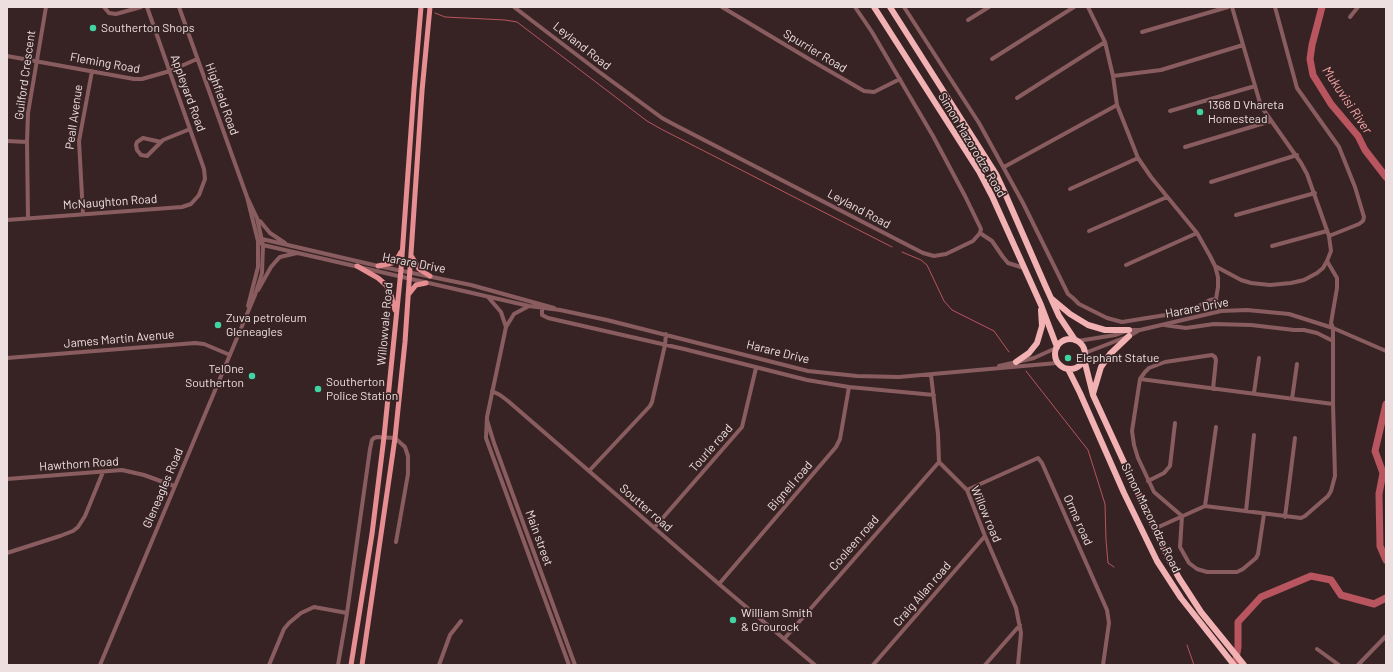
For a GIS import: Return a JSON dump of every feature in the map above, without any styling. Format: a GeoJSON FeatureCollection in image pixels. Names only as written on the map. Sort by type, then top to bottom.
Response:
{"type":"FeatureCollection","features":[{"type":"Feature","properties":{"kind":"highway","name":"Simon Mazorodze Road"},"geometry":{"type":"LineString","coordinates":[[874,7],[980,173],[992,196],[1041,305],[1057,347],[1055,353],[1058,363]]}},
{"type":"Feature","properties":{"kind":"highway","name":"Simon Mazorodze Road"},"geometry":{"type":"LineString","coordinates":[[890,7],[996,174],[1059,316],[1076,341],[1083,346],[1093,395],[1168,558],[1201,612],[1244,665]]}},
{"type":"Feature","properties":{"kind":"highway"},"geometry":{"type":"LineString","coordinates":[[1051,298],[1070,314],[1088,325],[1105,330],[1129,333]]}},
{"type":"Feature","properties":{"kind":"highway"},"geometry":{"type":"LineString","coordinates":[[1016,362],[1033,349],[1040,336],[1042,326],[1041,305]]}},
{"type":"Feature","properties":{"kind":"highway"},"geometry":{"type":"LineString","coordinates":[[1093,395],[1102,367],[1110,354],[1129,333]]}},
{"type":"Feature","properties":{"kind":"highway"},"geometry":{"type":"LineString","coordinates":[[1057,347],[1065,340],[1076,341]]}},
{"type":"Feature","properties":{"kind":"highway"},"geometry":{"type":"LineString","coordinates":[[1058,363],[1062,367],[1068,369],[1078,367],[1084,356]]}},
{"type":"Feature","properties":{"kind":"highway","name":"Simon Mazorodze Road"},"geometry":{"type":"LineString","coordinates":[[1068,369],[1157,561],[1181,598],[1234,665]]}},
{"type":"Feature","properties":{"kind":"main road","name":"Willowvale Road"},"geometry":{"type":"LineString","coordinates":[[351,665],[372,534],[384,437],[401,270],[421,7]]}},
{"type":"Feature","properties":{"kind":"main road","name":"Willowvale Road"},"geometry":{"type":"LineString","coordinates":[[362,665],[395,438],[408,295],[430,7]]}},
{"type":"Feature","properties":{"kind":"main road"},"geometry":{"type":"LineString","coordinates":[[378,266],[388,265],[396,260],[402,247]]}},
{"type":"Feature","properties":{"kind":"main road"},"geometry":{"type":"LineString","coordinates":[[411,254],[416,266],[430,276]]}},
{"type":"Feature","properties":{"kind":"main road"},"geometry":{"type":"LineString","coordinates":[[357,266],[378,278],[386,285],[391,295],[396,313]]}},
{"type":"Feature","properties":{"kind":"main road"},"geometry":{"type":"LineString","coordinates":[[408,295],[414,287],[426,283]]}},
{"type":"Feature","properties":{"kind":"street","name":"Guilford Crescent"},"geometry":{"type":"LineString","coordinates":[[28,218],[28,113],[46,7]]}},
{"type":"Feature","properties":{"kind":"street"},"geometry":{"type":"LineString","coordinates":[[104,7],[109,13],[116,14],[141,7]]}},
{"type":"Feature","properties":{"kind":"street","name":"Appleyard Road"},"geometry":{"type":"LineString","coordinates":[[147,7],[204,169],[205,179],[203,186]]}},
{"type":"Feature","properties":{"kind":"street","name":"Highfield Road"},"geometry":{"type":"LineString","coordinates":[[179,7],[247,197],[260,240]]}},
{"type":"Feature","properties":{"kind":"street","name":"Leyland Road"},"geometry":{"type":"LineString","coordinates":[[514,7],[662,118],[923,253],[934,256],[946,254],[973,241],[980,233]]}},
{"type":"Feature","properties":{"kind":"street","name":"Spurrier Road"},"geometry":{"type":"LineString","coordinates":[[722,7],[864,91],[874,92],[900,79]]}},
{"type":"Feature","properties":{"kind":"street"},"geometry":{"type":"LineString","coordinates":[[855,7],[900,79],[965,196],[980,226],[980,233],[992,241],[1008,263],[1024,268]]}},
{"type":"Feature","properties":{"kind":"street"},"geometry":{"type":"LineString","coordinates":[[904,7],[980,123],[1004,167],[1068,294],[1079,304],[1107,318],[1122,322],[1178,313],[1193,309],[1210,300],[1216,299]]}},
{"type":"Feature","properties":{"kind":"street"},"geometry":{"type":"LineString","coordinates":[[968,20],[989,7]]}},
{"type":"Feature","properties":{"kind":"street"},"geometry":{"type":"LineString","coordinates":[[992,59],[1074,7]]}},
{"type":"Feature","properties":{"kind":"street"},"geometry":{"type":"LineString","coordinates":[[1088,7],[1104,42],[1113,76],[1117,105],[1138,158],[1151,178],[1197,233],[1215,266],[1218,287],[1216,299],[1221,311]]}},
{"type":"Feature","properties":{"kind":"street"},"geometry":{"type":"LineString","coordinates":[[1142,32],[1228,7]]}},
{"type":"Feature","properties":{"kind":"street"},"geometry":{"type":"LineString","coordinates":[[1215,266],[1241,280],[1260,285],[1291,283],[1304,280],[1317,273],[1323,268],[1330,251],[1329,236],[1307,174],[1263,109],[1232,7]]}},
{"type":"Feature","properties":{"kind":"street"},"geometry":{"type":"LineString","coordinates":[[1275,7],[1297,88],[1339,147],[1355,187],[1364,217],[1359,224],[1329,236]]}},
{"type":"Feature","properties":{"kind":"street"},"geometry":{"type":"LineString","coordinates":[[1350,17],[1358,7]]}},
{"type":"Feature","properties":{"kind":"street"},"geometry":{"type":"LineString","coordinates":[[1017,98],[1104,42]]}},
{"type":"Feature","properties":{"kind":"street"},"geometry":{"type":"LineString","coordinates":[[1113,76],[1161,70],[1243,45]]}},
{"type":"Feature","properties":{"kind":"street","name":"Fleming Road"},"geometry":{"type":"LineString","coordinates":[[7,56],[142,80],[170,71],[197,59]]}},
{"type":"Feature","properties":{"kind":"street","name":"Peall Avenue"},"geometry":{"type":"LineString","coordinates":[[83,214],[78,141],[92,71]]}},
{"type":"Feature","properties":{"kind":"street"},"geometry":{"type":"LineString","coordinates":[[1170,111],[1255,86]]}},
{"type":"Feature","properties":{"kind":"street"},"geometry":{"type":"LineString","coordinates":[[1004,167],[1117,105]]}},
{"type":"Feature","properties":{"kind":"street"},"geometry":{"type":"LineString","coordinates":[[1185,147],[1271,121]]}},
{"type":"Feature","properties":{"kind":"street"},"geometry":{"type":"LineString","coordinates":[[161,142],[143,138],[137,142],[137,150],[140,155],[147,156],[161,142],[175,134],[190,129]]}},
{"type":"Feature","properties":{"kind":"street"},"geometry":{"type":"LineString","coordinates":[[7,141],[27,142]]}},
{"type":"Feature","properties":{"kind":"street"},"geometry":{"type":"LineString","coordinates":[[1211,182],[1296,156]]}},
{"type":"Feature","properties":{"kind":"street"},"geometry":{"type":"LineString","coordinates":[[1070,189],[1138,158]]}},
{"type":"Feature","properties":{"kind":"street","name":"McNaughton Road"},"geometry":{"type":"LineString","coordinates":[[7,220],[182,207],[193,203],[203,186]]}},
{"type":"Feature","properties":{"kind":"street"},"geometry":{"type":"LineString","coordinates":[[1236,215],[1315,193]]}},
{"type":"Feature","properties":{"kind":"street","name":"Highfield Road"},"geometry":{"type":"LineString","coordinates":[[247,197],[258,218],[260,240]]}},
{"type":"Feature","properties":{"kind":"street"},"geometry":{"type":"LineString","coordinates":[[1089,231],[1167,197]]}},
{"type":"Feature","properties":{"kind":"street"},"geometry":{"type":"LineString","coordinates":[[258,218],[270,233],[288,245]]}},
{"type":"Feature","properties":{"kind":"street"},"geometry":{"type":"LineString","coordinates":[[1272,246],[1327,231]]}},
{"type":"Feature","properties":{"kind":"street"},"geometry":{"type":"LineString","coordinates":[[1126,265],[1197,233]]}},
{"type":"Feature","properties":{"kind":"street","name":"Harare Drive"},"geometry":{"type":"LineString","coordinates":[[260,240],[263,244],[426,283],[542,309],[560,310]]}},
{"type":"Feature","properties":{"kind":"street","name":"Harare Drive"},"geometry":{"type":"LineString","coordinates":[[260,240],[477,286],[560,310],[666,334],[808,371],[856,376],[899,377],[1058,363]]}},
{"type":"Feature","properties":{"kind":"street","name":"Gleneagles Road"},"geometry":{"type":"LineString","coordinates":[[245,319],[258,267],[260,240]]}},
{"type":"Feature","properties":{"kind":"street","name":"Gleneagles Road"},"geometry":{"type":"LineString","coordinates":[[100,665],[255,296],[262,273],[263,244]]}},
{"type":"Feature","properties":{"kind":"street"},"geometry":{"type":"LineString","coordinates":[[255,296],[271,267],[280,257],[299,253]]}},
{"type":"Feature","properties":{"kind":"street"},"geometry":{"type":"LineString","coordinates":[[1154,529],[1205,506],[1301,518],[1332,491],[1335,476],[1333,328],[1331,322],[1337,288],[1337,278],[1327,261]]}},
{"type":"Feature","properties":{"kind":"street"},"geometry":{"type":"LineString","coordinates":[[487,296],[501,312],[506,327]]}},
{"type":"Feature","properties":{"kind":"street","name":"Main street"},"geometry":{"type":"LineString","coordinates":[[529,306],[514,314],[506,327],[485,427],[487,445],[570,665]]}},
{"type":"Feature","properties":{"kind":"street"},"geometry":{"type":"LineString","coordinates":[[542,309],[542,315],[548,318],[807,380],[849,387],[934,395]]}},
{"type":"Feature","properties":{"kind":"street","name":"Harare Drive"},"geometry":{"type":"LineString","coordinates":[[1129,333],[1221,311],[1247,310],[1288,314],[1333,328],[1386,352]]}},
{"type":"Feature","properties":{"kind":"street"},"geometry":{"type":"LineString","coordinates":[[1160,325],[1186,328],[1214,324],[1251,324],[1304,330],[1317,333],[1333,341]]}},
{"type":"Feature","properties":{"kind":"street"},"geometry":{"type":"LineString","coordinates":[[1076,341],[1129,333]]}},
{"type":"Feature","properties":{"kind":"street"},"geometry":{"type":"LineString","coordinates":[[1084,356],[1129,333]]}},
{"type":"Feature","properties":{"kind":"street"},"geometry":{"type":"LineString","coordinates":[[589,471],[650,406],[665,345],[666,334]]}},
{"type":"Feature","properties":{"kind":"street","name":"James Martin Avenue"},"geometry":{"type":"LineString","coordinates":[[7,358],[195,343],[204,344],[230,355]]}},
{"type":"Feature","properties":{"kind":"street","name":"Harare Drive"},"geometry":{"type":"LineString","coordinates":[[995,368],[1040,356],[1057,347]]}},
{"type":"Feature","properties":{"kind":"street"},"geometry":{"type":"LineString","coordinates":[[1182,516],[1154,492],[1138,458],[1132,431],[1140,379],[1150,368],[1165,362],[1212,356],[1215,357],[1216,360],[1213,389]]}},
{"type":"Feature","properties":{"kind":"street"},"geometry":{"type":"LineString","coordinates":[[1254,393],[1259,358]]}},
{"type":"Feature","properties":{"kind":"street"},"geometry":{"type":"LineString","coordinates":[[1292,399],[1297,364]]}},
{"type":"Feature","properties":{"kind":"street","name":"Tourle road"},"geometry":{"type":"LineString","coordinates":[[654,528],[742,427],[756,368]]}},
{"type":"Feature","properties":{"kind":"street"},"geometry":{"type":"LineString","coordinates":[[931,375],[938,434],[939,462]]}},
{"type":"Feature","properties":{"kind":"street"},"geometry":{"type":"LineString","coordinates":[[1140,379],[1333,404]]}},
{"type":"Feature","properties":{"kind":"street","name":"Bignell road"},"geometry":{"type":"LineString","coordinates":[[718,584],[836,447],[840,439],[849,387]]}},
{"type":"Feature","properties":{"kind":"street","name":"Soutter road"},"geometry":{"type":"LineString","coordinates":[[492,391],[508,401],[718,584],[815,665]]}},
{"type":"Feature","properties":{"kind":"street","name":"Main street"},"geometry":{"type":"LineString","coordinates":[[487,417],[494,443],[575,665]]}},
{"type":"Feature","properties":{"kind":"street"},"geometry":{"type":"LineString","coordinates":[[1148,481],[1164,473],[1170,466],[1175,423]]}},
{"type":"Feature","properties":{"kind":"street"},"geometry":{"type":"LineString","coordinates":[[1205,506],[1216,428]]}},
{"type":"Feature","properties":{"kind":"street"},"geometry":{"type":"LineString","coordinates":[[1246,511],[1254,435]]}},
{"type":"Feature","properties":{"kind":"street"},"geometry":{"type":"LineString","coordinates":[[338,665],[347,613],[370,449],[374,438],[395,438],[405,447],[408,456],[408,474],[396,542]]}},
{"type":"Feature","properties":{"kind":"street"},"geometry":{"type":"LineString","coordinates":[[1285,517],[1295,438]]}},
{"type":"Feature","properties":{"kind":"street","name":"Orme road"},"geometry":{"type":"LineString","coordinates":[[968,490],[1038,458],[1042,463],[1108,610],[1109,623],[1103,665]]}},
{"type":"Feature","properties":{"kind":"street","name":"Willow road"},"geometry":{"type":"LineString","coordinates":[[939,462],[968,490],[985,536],[1016,608],[1020,625],[1021,641],[1018,665]]}},
{"type":"Feature","properties":{"kind":"street","name":"Cooleen road"},"geometry":{"type":"LineString","coordinates":[[784,638],[939,462]]}},
{"type":"Feature","properties":{"kind":"street","name":"Hawthorn Road"},"geometry":{"type":"LineString","coordinates":[[7,479],[115,470],[128,471],[144,475],[174,486]]}},
{"type":"Feature","properties":{"kind":"street"},"geometry":{"type":"LineString","coordinates":[[7,553],[60,536],[73,531],[78,527],[85,516],[103,472]]}},
{"type":"Feature","properties":{"kind":"street"},"geometry":{"type":"LineString","coordinates":[[1182,516],[1180,547],[1189,563],[1202,571],[1237,572],[1256,558],[1258,554],[1264,514]]}},
{"type":"Feature","properties":{"kind":"street","name":"Craig Allan road"},"geometry":{"type":"LineString","coordinates":[[873,665],[985,536]]}},
{"type":"Feature","properties":{"kind":"street"},"geometry":{"type":"LineString","coordinates":[[269,665],[284,629],[289,622],[301,613],[314,607],[347,613]]}},
{"type":"Feature","properties":{"kind":"street"},"geometry":{"type":"LineString","coordinates":[[440,665],[450,635],[461,621]]}},
{"type":"Feature","properties":{"kind":"street"},"geometry":{"type":"LineString","coordinates":[[985,665],[1020,625]]}},
{"type":"Feature","properties":{"kind":"street"},"geometry":{"type":"LineString","coordinates":[[1358,665],[1386,636]]}},
{"type":"Feature","properties":{"kind":"street"},"geometry":{"type":"LineString","coordinates":[[1317,649],[1340,665]]}},
{"type":"Feature","properties":{"kind":"waterway","name":"Mukuvisi River"},"geometry":{"type":"LineString","coordinates":[[1322,7],[1310,59],[1313,75],[1331,104],[1358,136],[1365,150],[1386,177]]}},
{"type":"Feature","properties":{"kind":"waterway"},"geometry":{"type":"LineString","coordinates":[[435,13],[445,17],[517,22],[647,121],[892,247]]}},
{"type":"Feature","properties":{"kind":"waterway"},"geometry":{"type":"LineString","coordinates":[[902,252],[921,260],[927,265],[944,301],[952,310],[994,331],[1009,352]]}},
{"type":"Feature","properties":{"kind":"waterway"},"geometry":{"type":"LineString","coordinates":[[1026,371],[1088,450],[1105,504],[1108,563],[1114,567]]}},
{"type":"Feature","properties":{"kind":"waterway","name":"Mukuvisi River"},"geometry":{"type":"LineString","coordinates":[[1386,404],[1375,451],[1383,473],[1379,494],[1380,546],[1386,560]]}},
{"type":"Feature","properties":{"kind":"waterway","name":"Mukuvisi River"},"geometry":{"type":"LineString","coordinates":[[1235,665],[1238,647],[1238,622],[1261,597],[1311,576],[1331,580],[1341,595],[1374,604],[1386,598]]}},
{"type":"Feature","properties":{"kind":"waterway"},"geometry":{"type":"LineString","coordinates":[[1187,645],[1194,665]]}},
{"type":"Feature","properties":{"kind":"place","name":"Southerton Shops"},"geometry":{"type":"Point","coordinates":[93,28]}},
{"type":"Feature","properties":{"kind":"place","name":"1368 D Vhareta Homestead"},"geometry":{"type":"Point","coordinates":[1200,112]}},
{"type":"Feature","properties":{"kind":"place","name":"Zuva petroleum Gleneagles"},"geometry":{"type":"Point","coordinates":[218,325]}},
{"type":"Feature","properties":{"kind":"place","name":"Elephant Statue"},"geometry":{"type":"Point","coordinates":[1068,358]}},
{"type":"Feature","properties":{"kind":"place","name":"TelOne Southerton"},"geometry":{"type":"Point","coordinates":[252,376]}},
{"type":"Feature","properties":{"kind":"place","name":"Southerton Police Station"},"geometry":{"type":"Point","coordinates":[318,389]}},
{"type":"Feature","properties":{"kind":"place","name":"William Smith & Grourock"},"geometry":{"type":"Point","coordinates":[733,620]}}]}
